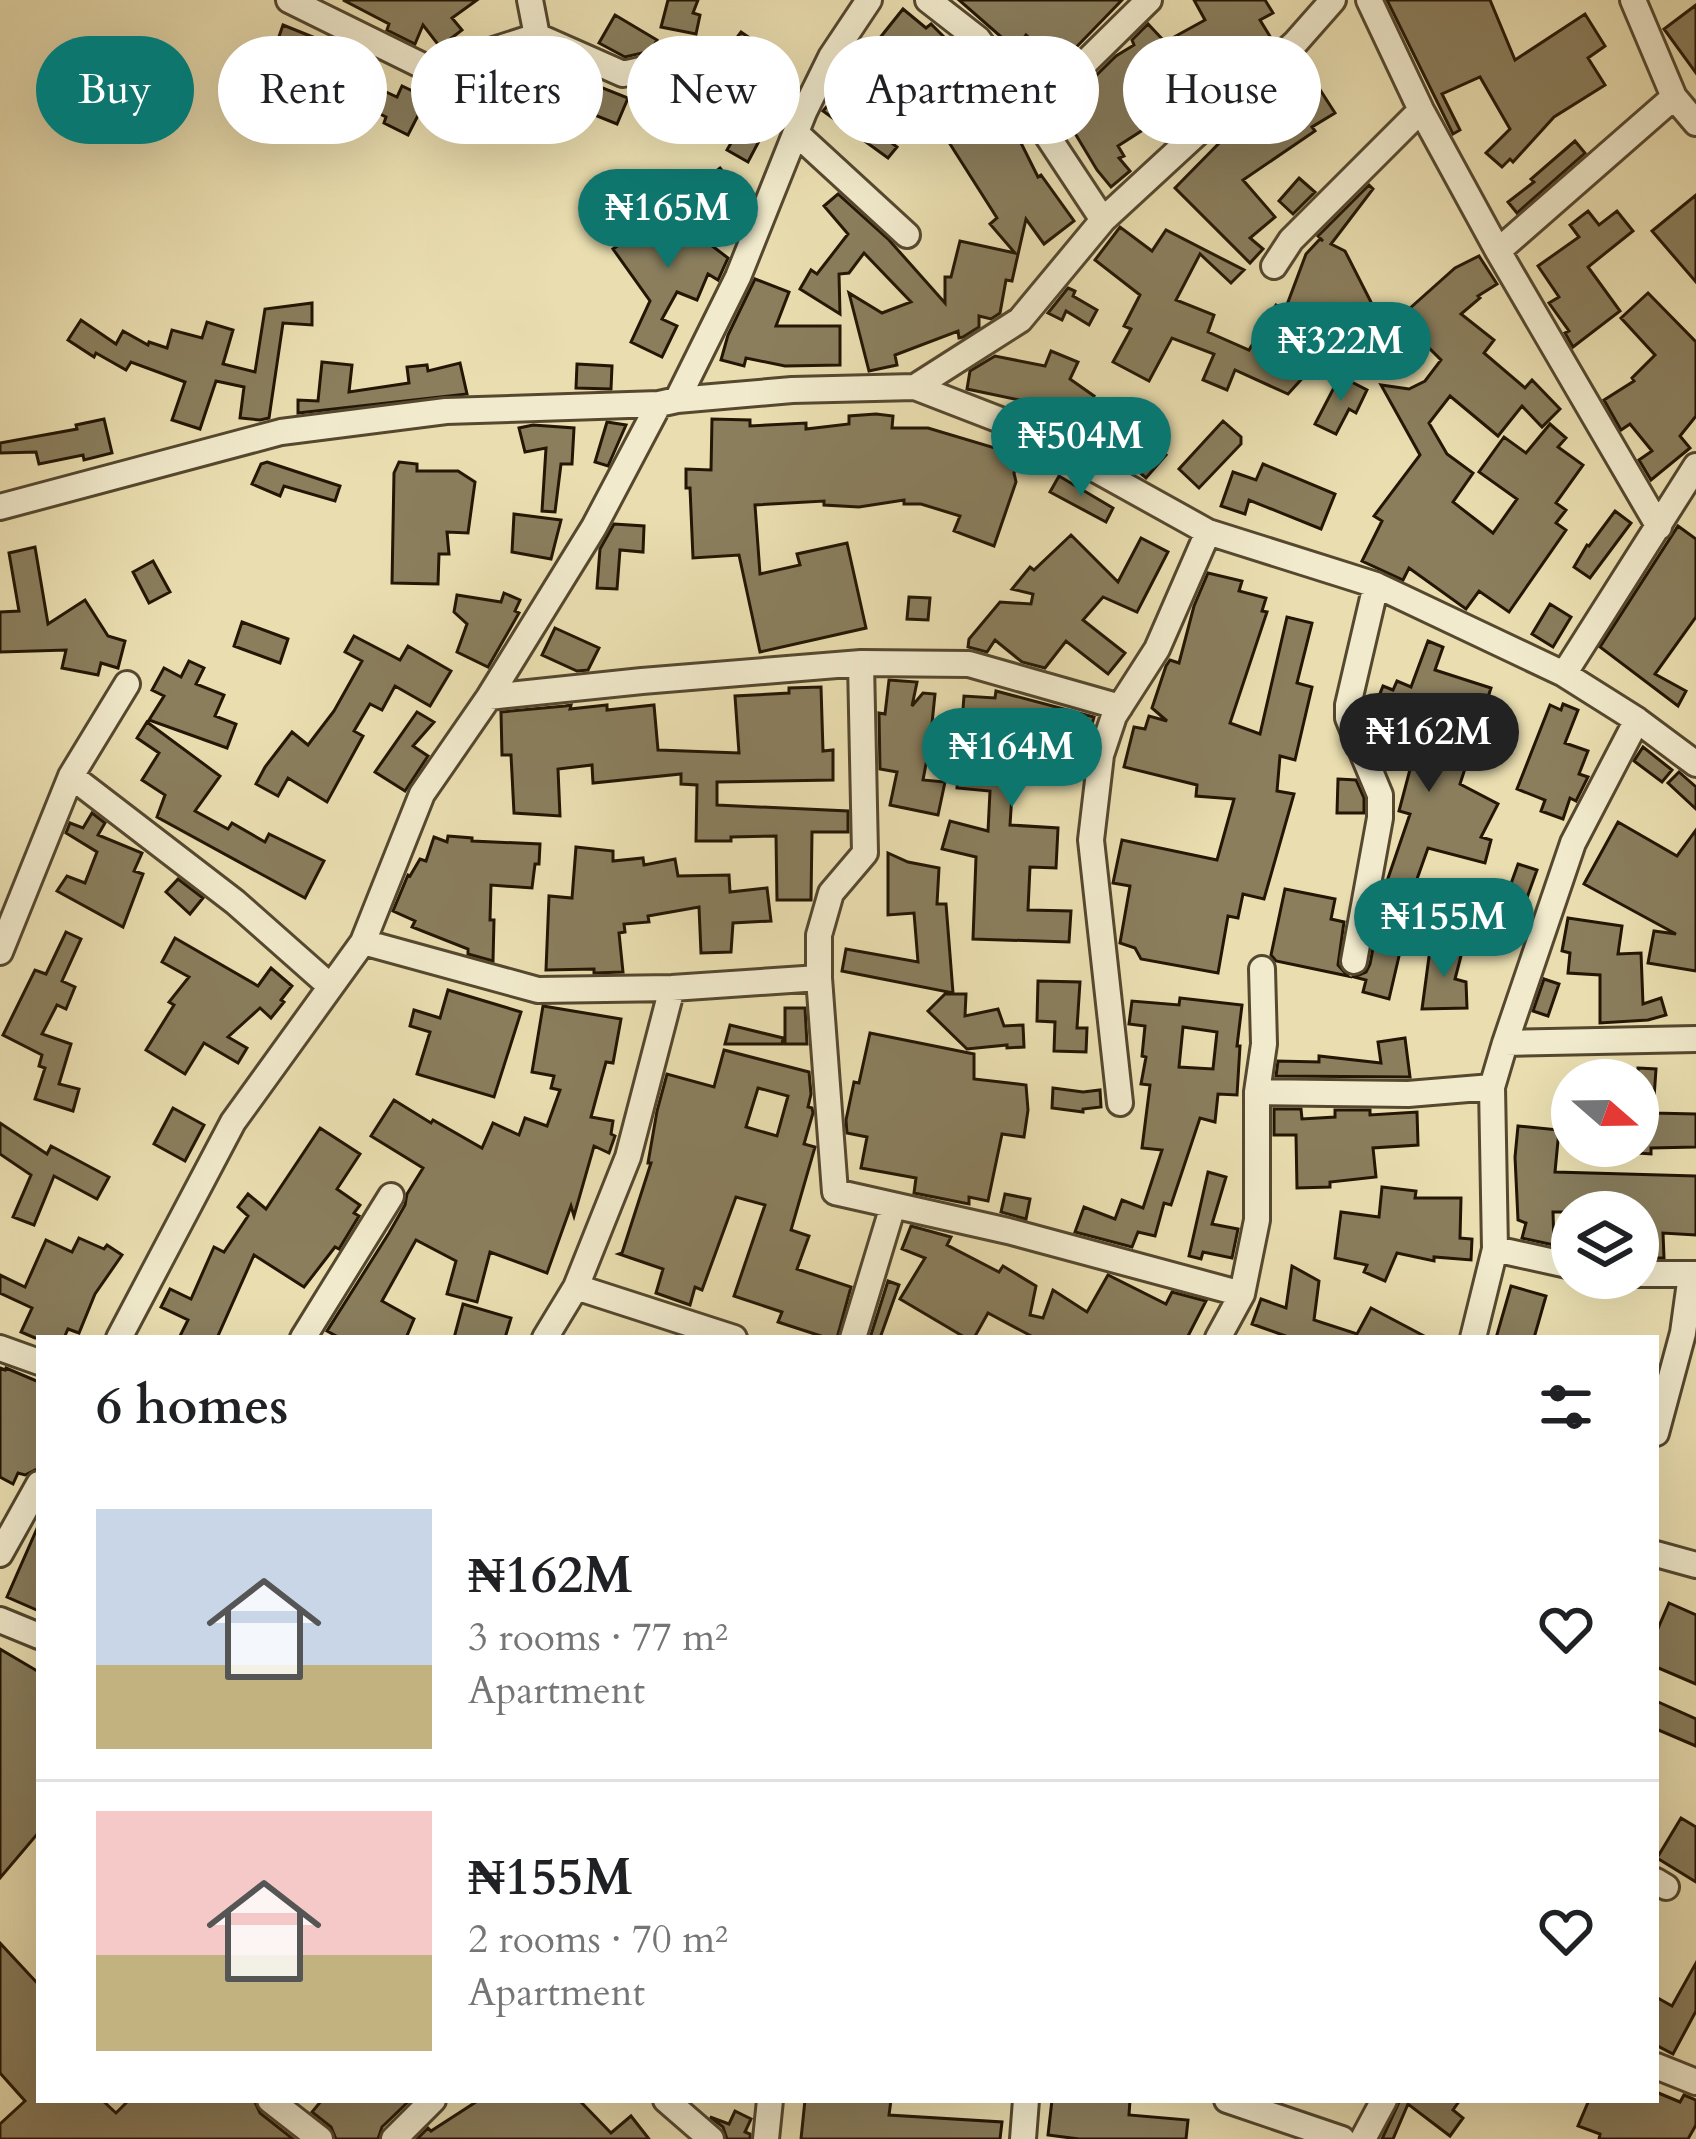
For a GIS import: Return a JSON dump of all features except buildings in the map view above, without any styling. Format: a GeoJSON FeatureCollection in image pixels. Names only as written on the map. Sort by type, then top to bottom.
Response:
{"type":"FeatureCollection","features":[{"type":"Feature","properties":{"kind":"street"},"geometry":{"type":"LineString","coordinates":[[289,0],[411,60]]}},
{"type":"Feature","properties":{"kind":"street"},"geometry":{"type":"LineString","coordinates":[[530,0],[537,36]]}},
{"type":"Feature","properties":{"kind":"street"},"geometry":{"type":"LineString","coordinates":[[121,1335],[233,1122],[363,941],[422,794],[489,697],[668,402],[738,277],[831,57],[869,0]]}},
{"type":"Feature","properties":{"kind":"street"},"geometry":{"type":"LineString","coordinates":[[928,0],[974,36]]}},
{"type":"Feature","properties":{"kind":"street"},"geometry":{"type":"LineString","coordinates":[[1099,49],[1149,0]]}},
{"type":"Feature","properties":{"kind":"street"},"geometry":{"type":"LineString","coordinates":[[915,387],[1020,320],[1103,220],[1296,42],[1333,0]]}},
{"type":"Feature","properties":{"kind":"street"},"geometry":{"type":"LineString","coordinates":[[1369,0],[1421,110],[1498,251],[1659,527]]}},
{"type":"Feature","properties":{"kind":"street"},"geometry":{"type":"LineString","coordinates":[[1633,0],[1675,97],[1696,123]]}},
{"type":"Feature","properties":{"kind":"street"},"geometry":{"type":"LineString","coordinates":[[603,65],[623,74],[715,53],[801,123],[908,235]]}},
{"type":"Feature","properties":{"kind":"street"},"geometry":{"type":"LineString","coordinates":[[1498,251],[1675,97]]}},
{"type":"Feature","properties":{"kind":"street"},"geometry":{"type":"LineString","coordinates":[[1274,266],[1291,240],[1421,110]]}},
{"type":"Feature","properties":{"kind":"street"},"geometry":{"type":"LineString","coordinates":[[1053,144],[1103,220]]}},
{"type":"Feature","properties":{"kind":"street"},"geometry":{"type":"LineString","coordinates":[[0,507],[281,432],[446,410],[915,387],[1021,428],[1208,532],[1376,585],[1564,674],[1637,719],[1696,764]]}},
{"type":"Feature","properties":{"kind":"street"},"geometry":{"type":"LineString","coordinates":[[1564,674],[1696,466]]}},
{"type":"Feature","properties":{"kind":"street"},"geometry":{"type":"LineString","coordinates":[[1120,1103],[1091,840],[1101,754],[1114,716],[1157,649],[1208,532]]}},
{"type":"Feature","properties":{"kind":"street"},"geometry":{"type":"LineString","coordinates":[[1354,961],[1380,818],[1380,794],[1352,731],[1348,705],[1376,585]]}},
{"type":"Feature","properties":{"kind":"street"},"geometry":{"type":"LineString","coordinates":[[489,697],[861,663],[969,664],[1120,707]]}},
{"type":"Feature","properties":{"kind":"street"},"geometry":{"type":"LineString","coordinates":[[861,663],[866,853],[831,893],[818,935],[835,1192],[1242,1294]]}},
{"type":"Feature","properties":{"kind":"street"},"geometry":{"type":"LineString","coordinates":[[0,952],[71,776],[127,684]]}},
{"type":"Feature","properties":{"kind":"street"},"geometry":{"type":"LineString","coordinates":[[1474,1335],[1495,1249],[1492,1087],[1573,843],[1637,719]]}},
{"type":"Feature","properties":{"kind":"street"},"geometry":{"type":"LineString","coordinates":[[71,776],[235,902],[330,986]]}},
{"type":"Feature","properties":{"kind":"street"},"geometry":{"type":"LineString","coordinates":[[363,941],[538,990],[672,988],[819,978]]}},
{"type":"Feature","properties":{"kind":"street"},"geometry":{"type":"LineString","coordinates":[[1220,1335],[1242,1294],[1257,1220],[1262,969]]}},
{"type":"Feature","properties":{"kind":"street"},"geometry":{"type":"LineString","coordinates":[[547,1335],[576,1288],[628,1156],[672,988]]}},
{"type":"Feature","properties":{"kind":"street"},"geometry":{"type":"LineString","coordinates":[[1505,1043],[1696,1039]]}},
{"type":"Feature","properties":{"kind":"street"},"geometry":{"type":"LineString","coordinates":[[1257,1092],[1408,1094],[1492,1087]]}},
{"type":"Feature","properties":{"kind":"street"},"geometry":{"type":"LineString","coordinates":[[305,1335],[391,1196]]}},
{"type":"Feature","properties":{"kind":"street"},"geometry":{"type":"LineString","coordinates":[[855,1335],[892,1206]]}},
{"type":"Feature","properties":{"kind":"street"},"geometry":{"type":"LineString","coordinates":[[1495,1249],[1551,1261]]}},
{"type":"Feature","properties":{"kind":"street"},"geometry":{"type":"LineString","coordinates":[[1659,1274],[1694,1274],[1684,1333],[1659,1422]]}},
{"type":"Feature","properties":{"kind":"street"},"geometry":{"type":"LineString","coordinates":[[576,1288],[725,1335]]}},
{"type":"Feature","properties":{"kind":"street"},"geometry":{"type":"LineString","coordinates":[[0,1348],[36,1362]]}},
{"type":"Feature","properties":{"kind":"street"},"geometry":{"type":"LineString","coordinates":[[0,1553],[36,1489]]}},
{"type":"Feature","properties":{"kind":"street"},"geometry":{"type":"LineString","coordinates":[[1659,1555],[1696,1565]]}},
{"type":"Feature","properties":{"kind":"street"},"geometry":{"type":"LineString","coordinates":[[0,1620],[36,1635]]}},
{"type":"Feature","properties":{"kind":"street"},"geometry":{"type":"LineString","coordinates":[[1659,2067],[1696,2082]]}},
{"type":"Feature","properties":{"kind":"street"},"geometry":{"type":"LineString","coordinates":[[275,2103],[320,2139]]}},
{"type":"Feature","properties":{"kind":"street"},"geometry":{"type":"LineString","coordinates":[[394,2139],[430,2103]]}},
{"type":"Feature","properties":{"kind":"street"},"geometry":{"type":"LineString","coordinates":[[669,2103],[711,2139]]}},
{"type":"Feature","properties":{"kind":"street"},"geometry":{"type":"LineString","coordinates":[[766,2139],[770,2103]]}},
{"type":"Feature","properties":{"kind":"street"},"geometry":{"type":"LineString","coordinates":[[1023,2139],[1026,2103]]}},
{"type":"Feature","properties":{"kind":"street"},"geometry":{"type":"LineString","coordinates":[[1236,2103],[1342,2139]]}},
{"type":"Feature","properties":{"kind":"street"},"geometry":{"type":"LineString","coordinates":[[1363,2139],[1382,2103]]}}]}
